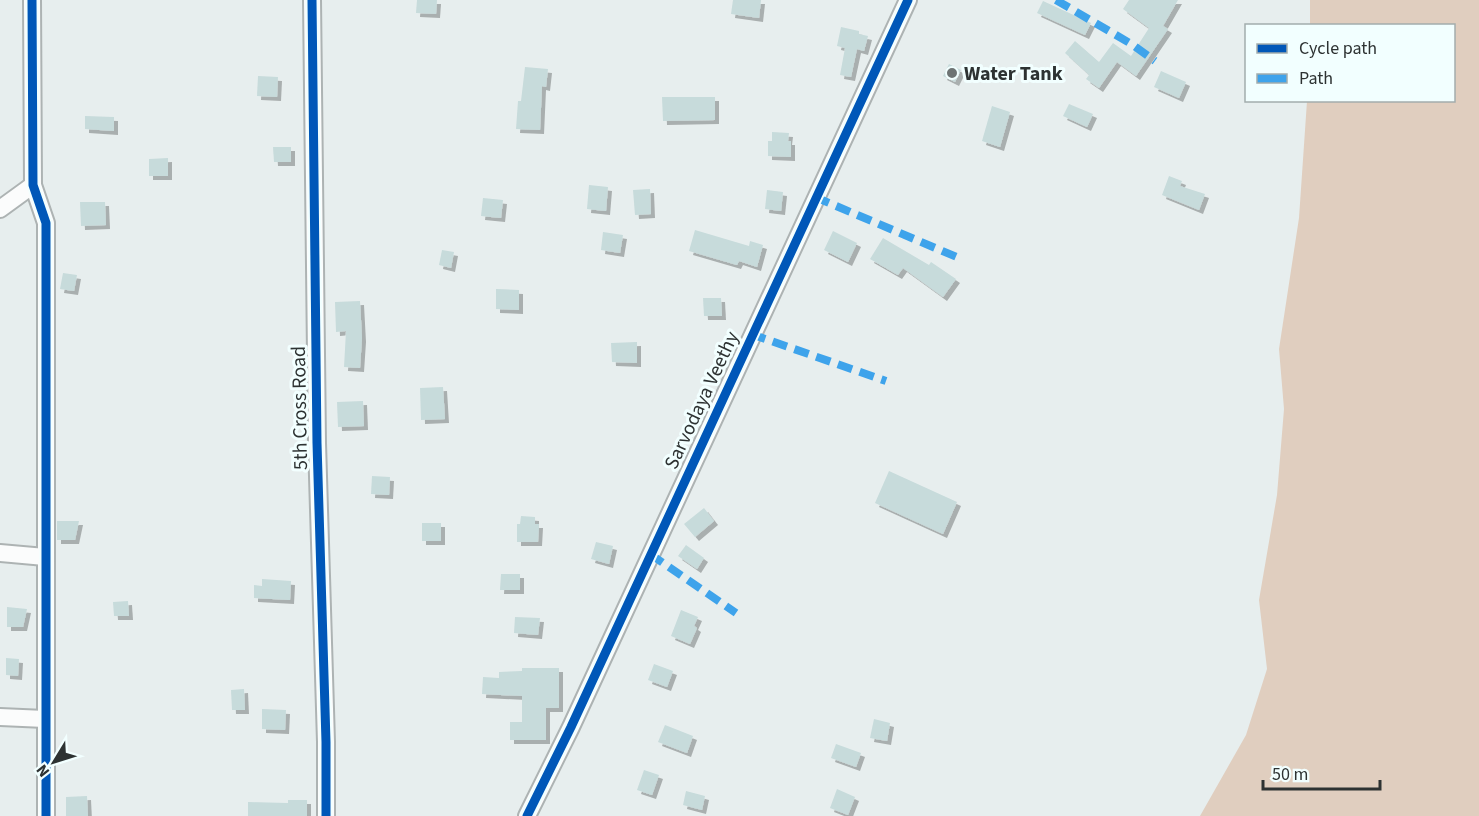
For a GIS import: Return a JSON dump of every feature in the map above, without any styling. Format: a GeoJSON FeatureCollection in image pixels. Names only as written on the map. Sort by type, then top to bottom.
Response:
{"type":"FeatureCollection","features":[{"type":"Feature","properties":{"kind":"street"},"geometry":{"type":"LineString","coordinates":[[32,0],[33,185],[46,223],[46,816]]}},
{"type":"Feature","properties":{"kind":"street","name":"5th Cross Road"},"geometry":{"type":"LineString","coordinates":[[312,0],[317,443],[326,816]]}},
{"type":"Feature","properties":{"kind":"street","name":"Sarvodaya Veethy"},"geometry":{"type":"LineString","coordinates":[[527,816],[571,727],[908,0]]}},
{"type":"Feature","properties":{"kind":"street"},"geometry":{"type":"LineString","coordinates":[[0,209],[33,185]]}},
{"type":"Feature","properties":{"kind":"street"},"geometry":{"type":"LineString","coordinates":[[0,553],[45,557]]}},
{"type":"Feature","properties":{"kind":"street"},"geometry":{"type":"LineString","coordinates":[[0,717],[45,719]]}},
{"type":"Feature","properties":{"kind":"shaded area"},"geometry":{"type":"Polygon","coordinates":[[[1310,0],[1479,0],[1479,816],[1200,816],[1246,735],[1267,669],[1259,600],[1277,495],[1284,409],[1279,349],[1299,218],[1307,102],[1455,102],[1455,24],[1310,24],[1310,0]]]}},
{"type":"Feature","properties":{"kind":"building"},"geometry":{"type":"Polygon","coordinates":[[[417,0],[437,0],[436,14],[416,13],[417,0]]]}},
{"type":"Feature","properties":{"kind":"building"},"geometry":{"type":"Polygon","coordinates":[[[733,0],[761,0],[759,18],[731,14],[733,0]]]}},
{"type":"Feature","properties":{"kind":"building"},"geometry":{"type":"Polygon","coordinates":[[[1129,0],[1178,0],[1163,26],[1168,29],[1136,76],[1117,62],[1099,88],[1086,79],[1089,75],[1065,53],[1075,41],[1099,62],[1113,43],[1131,56],[1149,28],[1123,9],[1129,0]]]}},
{"type":"Feature","properties":{"kind":"building"},"geometry":{"type":"Polygon","coordinates":[[[1043,1],[1091,23],[1085,35],[1037,13],[1043,1]]]}},
{"type":"Feature","properties":{"kind":"building"},"geometry":{"type":"Polygon","coordinates":[[[841,27],[859,31],[859,34],[868,36],[864,51],[857,49],[851,77],[840,75],[845,48],[837,46],[841,27]]]}},
{"type":"Feature","properties":{"kind":"building","name":"Water Tank"},"geometry":{"type":"Polygon","coordinates":[[[949,64],[961,70],[955,82],[943,76],[949,64]]]}},
{"type":"Feature","properties":{"kind":"building"},"geometry":{"type":"Polygon","coordinates":[[[525,67],[548,69],[546,87],[542,86],[540,130],[516,129],[518,101],[521,101],[525,67]]]}},
{"type":"Feature","properties":{"kind":"building"},"geometry":{"type":"Polygon","coordinates":[[[1161,71],[1186,82],[1179,98],[1154,87],[1161,71]]]}},
{"type":"Feature","properties":{"kind":"building"},"geometry":{"type":"Polygon","coordinates":[[[258,76],[278,77],[277,97],[257,96],[258,76]]]}},
{"type":"Feature","properties":{"kind":"building"},"geometry":{"type":"Polygon","coordinates":[[[662,97],[715,97],[715,120],[663,121],[662,97]]]}},
{"type":"Feature","properties":{"kind":"building"},"geometry":{"type":"Polygon","coordinates":[[[1069,104],[1093,114],[1087,127],[1063,116],[1069,104]]]}},
{"type":"Feature","properties":{"kind":"building"},"geometry":{"type":"Polygon","coordinates":[[[992,106],[1010,112],[1000,147],[982,141],[992,106]]]}},
{"type":"Feature","properties":{"kind":"building"},"geometry":{"type":"Polygon","coordinates":[[[85,116],[114,117],[114,131],[85,129],[85,116]]]}},
{"type":"Feature","properties":{"kind":"building"},"geometry":{"type":"Polygon","coordinates":[[[772,132],[789,133],[791,157],[768,156],[768,141],[772,141],[772,132]]]}},
{"type":"Feature","properties":{"kind":"building"},"geometry":{"type":"Polygon","coordinates":[[[273,147],[291,147],[291,162],[274,162],[273,147]]]}},
{"type":"Feature","properties":{"kind":"building"},"geometry":{"type":"Polygon","coordinates":[[[168,158],[168,176],[149,176],[149,159],[168,158]]]}},
{"type":"Feature","properties":{"kind":"building"},"geometry":{"type":"Polygon","coordinates":[[[1169,176],[1182,181],[1180,186],[1205,194],[1199,210],[1162,195],[1169,176]]]}},
{"type":"Feature","properties":{"kind":"building"},"geometry":{"type":"Polygon","coordinates":[[[589,185],[608,187],[606,211],[587,209],[589,185]]]}},
{"type":"Feature","properties":{"kind":"building"},"geometry":{"type":"Polygon","coordinates":[[[650,189],[651,214],[635,215],[633,190],[650,189]]]}},
{"type":"Feature","properties":{"kind":"building"},"geometry":{"type":"Polygon","coordinates":[[[767,190],[783,192],[781,211],[765,209],[767,190]]]}},
{"type":"Feature","properties":{"kind":"building"},"geometry":{"type":"Polygon","coordinates":[[[483,198],[503,200],[501,218],[481,216],[483,198]]]}},
{"type":"Feature","properties":{"kind":"building"},"geometry":{"type":"Polygon","coordinates":[[[80,202],[105,202],[106,225],[81,226],[80,202]]]}},
{"type":"Feature","properties":{"kind":"building"},"geometry":{"type":"Polygon","coordinates":[[[695,230],[749,246],[750,241],[763,245],[757,267],[739,261],[737,265],[689,251],[695,230]]]}},
{"type":"Feature","properties":{"kind":"building"},"geometry":{"type":"Polygon","coordinates":[[[833,231],[857,243],[848,262],[824,250],[833,231]]]}},
{"type":"Feature","properties":{"kind":"building"},"geometry":{"type":"Polygon","coordinates":[[[603,232],[623,235],[620,253],[601,250],[603,232]]]}},
{"type":"Feature","properties":{"kind":"building"},"geometry":{"type":"Polygon","coordinates":[[[883,238],[929,265],[931,262],[956,279],[943,297],[903,268],[898,275],[870,259],[883,238]]]}},
{"type":"Feature","properties":{"kind":"building"},"geometry":{"type":"Polygon","coordinates":[[[442,250],[454,252],[451,268],[439,265],[442,250]]]}},
{"type":"Feature","properties":{"kind":"building"},"geometry":{"type":"Polygon","coordinates":[[[63,273],[77,275],[74,291],[60,289],[63,273]]]}},
{"type":"Feature","properties":{"kind":"building"},"geometry":{"type":"Polygon","coordinates":[[[496,289],[519,290],[519,310],[496,309],[496,289]]]}},
{"type":"Feature","properties":{"kind":"building"},"geometry":{"type":"Polygon","coordinates":[[[703,298],[721,298],[722,316],[704,316],[703,298]]]}},
{"type":"Feature","properties":{"kind":"building"},"geometry":{"type":"Polygon","coordinates":[[[360,301],[362,338],[360,368],[344,367],[346,331],[336,332],[335,302],[360,301]]]}},
{"type":"Feature","properties":{"kind":"building"},"geometry":{"type":"Polygon","coordinates":[[[637,342],[637,363],[612,362],[611,343],[637,342]]]}},
{"type":"Feature","properties":{"kind":"building"},"geometry":{"type":"Polygon","coordinates":[[[443,387],[445,419],[421,420],[420,388],[443,387]]]}},
{"type":"Feature","properties":{"kind":"building"},"geometry":{"type":"Polygon","coordinates":[[[363,401],[364,426],[338,427],[337,402],[363,401]]]}},
{"type":"Feature","properties":{"kind":"building"},"geometry":{"type":"Polygon","coordinates":[[[889,471],[957,502],[943,534],[875,503],[889,471]]]}},
{"type":"Feature","properties":{"kind":"building"},"geometry":{"type":"Polygon","coordinates":[[[372,476],[390,477],[389,495],[371,494],[372,476]]]}},
{"type":"Feature","properties":{"kind":"building"},"geometry":{"type":"Polygon","coordinates":[[[704,508],[714,521],[695,537],[684,524],[704,508]]]}},
{"type":"Feature","properties":{"kind":"building"},"geometry":{"type":"Polygon","coordinates":[[[521,516],[535,517],[535,524],[539,524],[538,542],[517,542],[517,524],[520,524],[521,516]]]}},
{"type":"Feature","properties":{"kind":"building"},"geometry":{"type":"Polygon","coordinates":[[[57,521],[79,521],[75,540],[57,540],[57,521]]]}},
{"type":"Feature","properties":{"kind":"building"},"geometry":{"type":"Polygon","coordinates":[[[422,523],[441,523],[441,541],[422,541],[422,523]]]}},
{"type":"Feature","properties":{"kind":"building"},"geometry":{"type":"Polygon","coordinates":[[[596,542],[613,546],[609,564],[591,559],[596,542]]]}},
{"type":"Feature","properties":{"kind":"building"},"geometry":{"type":"Polygon","coordinates":[[[686,545],[704,558],[697,569],[678,556],[686,545]]]}},
{"type":"Feature","properties":{"kind":"building"},"geometry":{"type":"Polygon","coordinates":[[[501,574],[520,574],[520,590],[500,590],[501,574]]]}},
{"type":"Feature","properties":{"kind":"building"},"geometry":{"type":"Polygon","coordinates":[[[262,579],[291,581],[290,600],[254,598],[254,585],[262,586],[262,579]]]}},
{"type":"Feature","properties":{"kind":"building"},"geometry":{"type":"Polygon","coordinates":[[[128,601],[129,616],[114,616],[113,602],[128,601]]]}},
{"type":"Feature","properties":{"kind":"building"},"geometry":{"type":"Polygon","coordinates":[[[7,607],[27,609],[23,627],[7,627],[7,607]]]}},
{"type":"Feature","properties":{"kind":"building"},"geometry":{"type":"Polygon","coordinates":[[[681,610],[698,617],[694,626],[697,628],[690,644],[671,636],[681,610]]]}},
{"type":"Feature","properties":{"kind":"building"},"geometry":{"type":"Polygon","coordinates":[[[515,617],[540,618],[538,635],[514,633],[515,617]]]}},
{"type":"Feature","properties":{"kind":"building"},"geometry":{"type":"Polygon","coordinates":[[[6,658],[19,659],[18,676],[6,675],[6,658]]]}},
{"type":"Feature","properties":{"kind":"building"},"geometry":{"type":"Polygon","coordinates":[[[654,664],[673,671],[667,687],[648,680],[654,664]]]}},
{"type":"Feature","properties":{"kind":"building"},"geometry":{"type":"Polygon","coordinates":[[[522,668],[559,668],[559,708],[546,708],[546,740],[510,740],[510,722],[522,722],[522,696],[482,694],[483,677],[499,678],[499,672],[522,671],[522,668]]]}},
{"type":"Feature","properties":{"kind":"building"},"geometry":{"type":"Polygon","coordinates":[[[244,689],[245,710],[232,710],[231,690],[244,689]]]}},
{"type":"Feature","properties":{"kind":"building"},"geometry":{"type":"Polygon","coordinates":[[[262,709],[286,710],[285,730],[262,729],[262,709]]]}},
{"type":"Feature","properties":{"kind":"building"},"geometry":{"type":"Polygon","coordinates":[[[874,719],[890,723],[887,741],[870,738],[874,719]]]}},
{"type":"Feature","properties":{"kind":"building"},"geometry":{"type":"Polygon","coordinates":[[[665,725],[693,736],[687,753],[658,742],[665,725]]]}},
{"type":"Feature","properties":{"kind":"building"},"geometry":{"type":"Polygon","coordinates":[[[836,744],[861,753],[856,767],[831,758],[836,744]]]}},
{"type":"Feature","properties":{"kind":"building"},"geometry":{"type":"Polygon","coordinates":[[[644,770],[659,775],[652,795],[637,790],[644,770]]]}},
{"type":"Feature","properties":{"kind":"building"},"geometry":{"type":"Polygon","coordinates":[[[837,789],[855,797],[848,815],[830,808],[837,789]]]}},
{"type":"Feature","properties":{"kind":"building"},"geometry":{"type":"Polygon","coordinates":[[[686,791],[705,796],[702,810],[683,805],[686,791]]]}},
{"type":"Feature","properties":{"kind":"building"},"geometry":{"type":"Polygon","coordinates":[[[87,796],[88,816],[66,816],[66,797],[87,796]]]}},
{"type":"Feature","properties":{"kind":"building"},"geometry":{"type":"Polygon","coordinates":[[[288,800],[307,800],[307,816],[248,816],[248,802],[288,803],[288,800]]]}},
{"type":"Feature","properties":{"kind":"marked path"},"geometry":{"type":"LineString","coordinates":[[1056,0],[1133,45],[1155,61]]}},
{"type":"Feature","properties":{"kind":"marked path"},"geometry":{"type":"LineString","coordinates":[[815,197],[959,258]]}},
{"type":"Feature","properties":{"kind":"marked path"},"geometry":{"type":"LineString","coordinates":[[751,334],[886,381]]}},
{"type":"Feature","properties":{"kind":"marked path"},"geometry":{"type":"LineString","coordinates":[[650,554],[736,613]]}},
{"type":"Feature","properties":{"kind":"cycle path"},"geometry":{"type":"LineString","coordinates":[[32,0],[33,185],[46,223],[46,816]]}},
{"type":"Feature","properties":{"kind":"cycle path"},"geometry":{"type":"LineString","coordinates":[[312,0],[317,443],[326,816]]}},
{"type":"Feature","properties":{"kind":"cycle path"},"geometry":{"type":"LineString","coordinates":[[527,816],[571,727],[908,0]]}},
{"type":"Feature","properties":{"kind":"place","name":"Water Tank"},"geometry":{"type":"Point","coordinates":[952,73]}}]}
